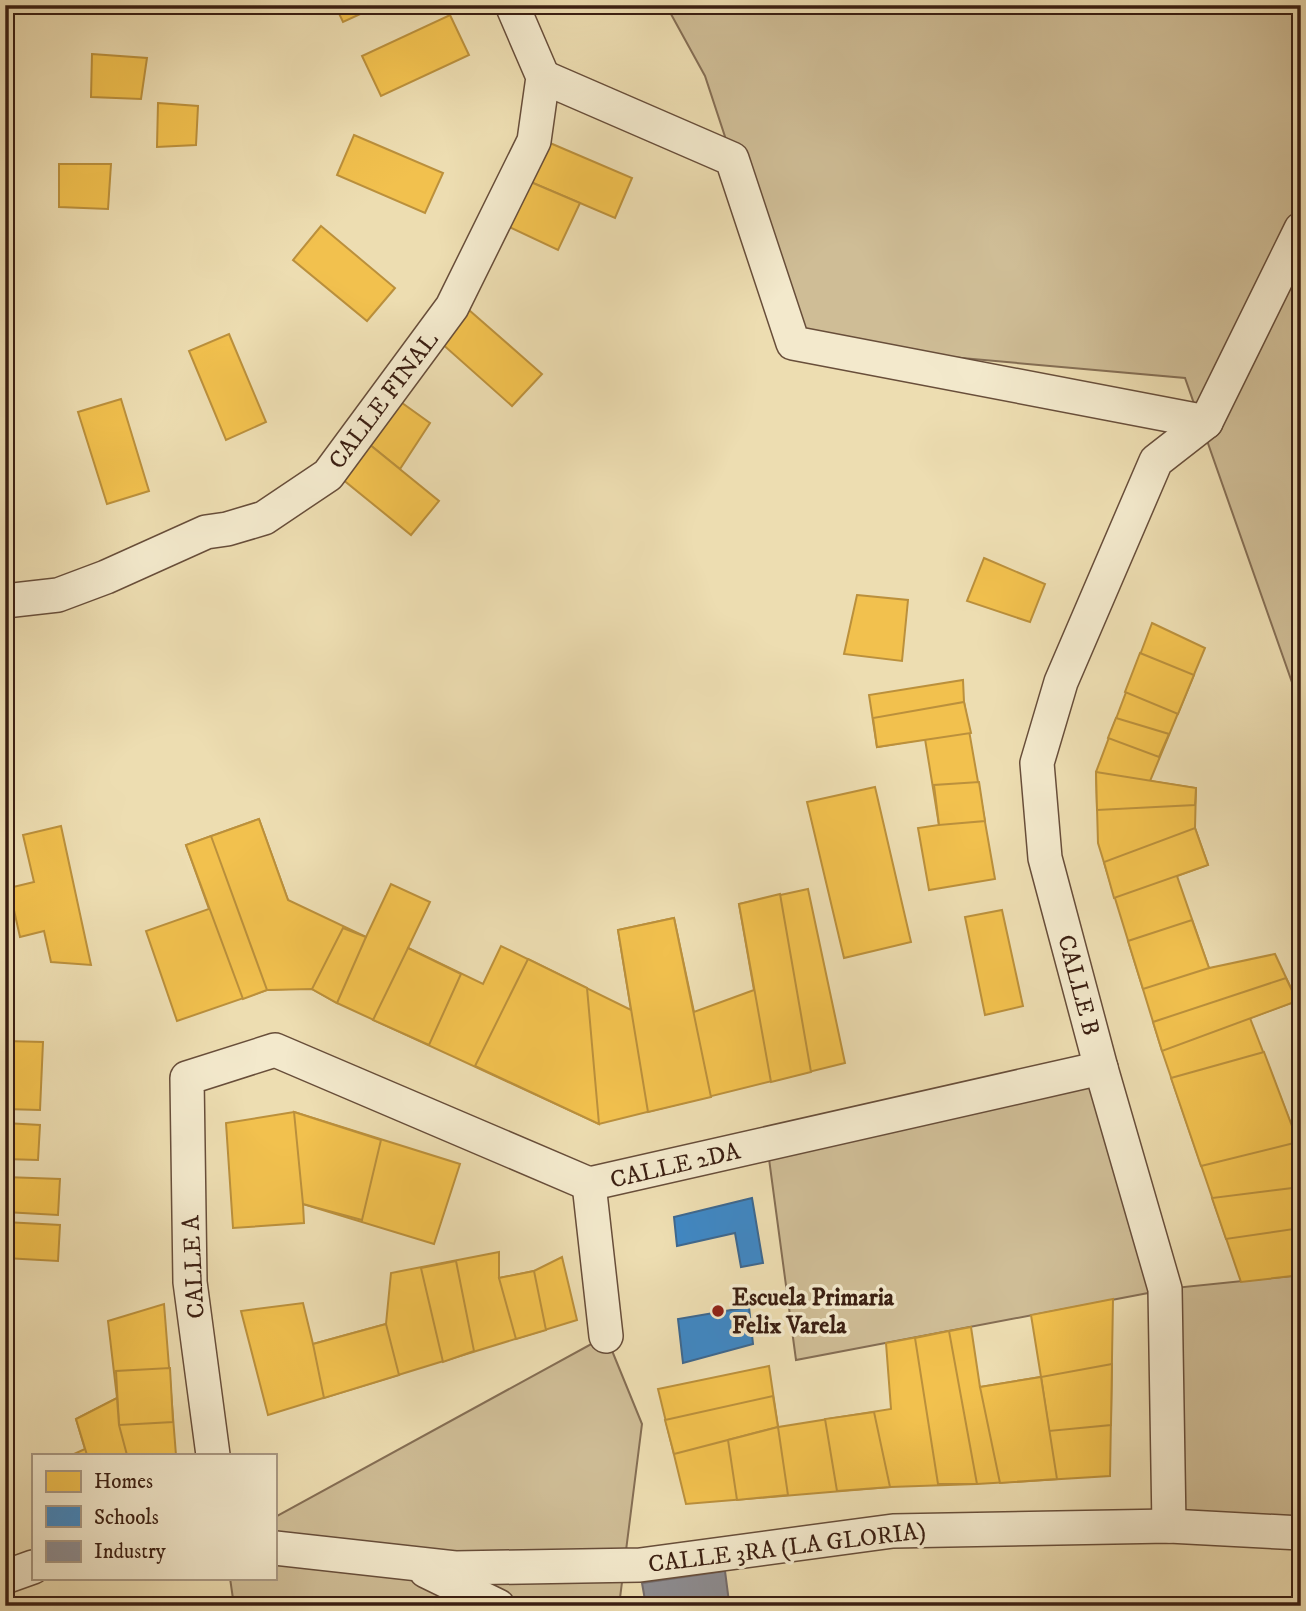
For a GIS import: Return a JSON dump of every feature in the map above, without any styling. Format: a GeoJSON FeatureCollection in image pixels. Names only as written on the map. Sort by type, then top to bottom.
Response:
{"type":"FeatureCollection","features":[{"type":"Feature","properties":{"kind":"street"},"geometry":{"type":"LineString","coordinates":[[512,5],[543,77],[732,159],[793,343],[1206,422],[1301,229]]}},
{"type":"Feature","properties":{"kind":"street","name":"CALLE FINAL"},"geometry":{"type":"LineString","coordinates":[[5,601],[58,594],[106,577],[206,532],[264,518],[328,475],[452,307],[534,141],[543,77]]}},
{"type":"Feature","properties":{"kind":"street","name":"CALLE B"},"geometry":{"type":"LineString","coordinates":[[1169,1526],[1165,1289],[1101,1068],[1045,858],[1037,764],[1061,682],[1156,461],[1206,422]]}},
{"type":"Feature","properties":{"kind":"street","name":"CALLE 2DA"},"geometry":{"type":"LineString","coordinates":[[187,1078],[275,1050],[589,1184],[1101,1068]]}},
{"type":"Feature","properties":{"kind":"street","name":"CALLE A"},"geometry":{"type":"LineString","coordinates":[[187,1078],[190,1282],[213,1454]]}},
{"type":"Feature","properties":{"kind":"street"},"geometry":{"type":"LineString","coordinates":[[589,1184],[606,1336]]}},
{"type":"Feature","properties":{"kind":"street","name":"CALLE 3RA (LA GLORIA)"},"geometry":{"type":"LineString","coordinates":[[276,1548],[455,1568],[640,1565],[893,1531],[1169,1526],[1301,1534]]}},
{"type":"Feature","properties":{"kind":"street"},"geometry":{"type":"LineString","coordinates":[[408,1562],[498,1606]]}},
{"type":"Feature","properties":{"kind":"street"},"geometry":{"type":"LineString","coordinates":[[5,1577],[32,1567]]}},
{"type":"Feature","properties":{"kind":"shaded area"},"geometry":{"type":"Polygon","coordinates":[[[666,5],[1301,5],[1301,708],[1185,378],[793,343],[705,76],[666,5]]]}},
{"type":"Feature","properties":{"kind":"shaded area"},"geometry":{"type":"Polygon","coordinates":[[[1101,1068],[1165,1289],[1301,1275],[1301,1533],[1169,1526],[1164,1290],[796,1360],[767,1144],[1101,1068]]]}},
{"type":"Feature","properties":{"kind":"shaded area"},"geometry":{"type":"Polygon","coordinates":[[[606,1336],[642,1424],[619,1606],[234,1606],[230,1580],[276,1580],[276,1516],[606,1336]]]}},
{"type":"Feature","properties":{"kind":"building: Homes"},"geometry":{"type":"Polygon","coordinates":[[[125,5],[176,5],[175,12],[125,10],[125,5]]]}},
{"type":"Feature","properties":{"kind":"building: Homes"},"geometry":{"type":"Polygon","coordinates":[[[335,5],[380,5],[343,22],[335,5]]]}},
{"type":"Feature","properties":{"kind":"building: Homes"},"geometry":{"type":"Polygon","coordinates":[[[450,15],[469,55],[381,96],[362,56],[450,15]]]}},
{"type":"Feature","properties":{"kind":"building: Homes"},"geometry":{"type":"Polygon","coordinates":[[[92,54],[147,58],[141,99],[91,97],[92,54]]]}},
{"type":"Feature","properties":{"kind":"building: Homes"},"geometry":{"type":"Polygon","coordinates":[[[158,103],[198,106],[196,145],[157,147],[158,103]]]}},
{"type":"Feature","properties":{"kind":"building: Homes"},"geometry":{"type":"Polygon","coordinates":[[[354,135],[443,173],[425,213],[337,175],[354,135]]]}},
{"type":"Feature","properties":{"kind":"building: Homes"},"geometry":{"type":"Polygon","coordinates":[[[543,140],[632,178],[615,218],[526,180],[543,140]]]}},
{"type":"Feature","properties":{"kind":"building: Homes"},"geometry":{"type":"Polygon","coordinates":[[[59,164],[111,164],[108,209],[59,207],[59,164]]]}},
{"type":"Feature","properties":{"kind":"building: Homes"},"geometry":{"type":"Polygon","coordinates":[[[526,180],[580,203],[558,250],[503,224],[526,180]]]}},
{"type":"Feature","properties":{"kind":"building: Homes"},"geometry":{"type":"Polygon","coordinates":[[[321,226],[395,288],[367,321],[293,260],[321,226]]]}},
{"type":"Feature","properties":{"kind":"building: Homes"},"geometry":{"type":"Polygon","coordinates":[[[469,310],[542,374],[512,406],[440,342],[469,310]]]}},
{"type":"Feature","properties":{"kind":"building: Homes"},"geometry":{"type":"Polygon","coordinates":[[[229,334],[266,422],[226,440],[189,351],[229,334]]]}},
{"type":"Feature","properties":{"kind":"building: Homes"},"geometry":{"type":"Polygon","coordinates":[[[391,395],[430,423],[400,469],[364,440],[391,395]]]}},
{"type":"Feature","properties":{"kind":"building: Homes"},"geometry":{"type":"Polygon","coordinates":[[[121,399],[149,491],[107,504],[78,412],[121,399]]]}},
{"type":"Feature","properties":{"kind":"building: Homes"},"geometry":{"type":"Polygon","coordinates":[[[364,440],[439,501],[411,535],[336,474],[364,440]]]}},
{"type":"Feature","properties":{"kind":"building: Homes"},"geometry":{"type":"Polygon","coordinates":[[[984,558],[1045,584],[1030,622],[967,601],[984,558]]]}},
{"type":"Feature","properties":{"kind":"building: Homes"},"geometry":{"type":"Polygon","coordinates":[[[857,595],[908,600],[902,661],[844,654],[857,595]]]}},
{"type":"Feature","properties":{"kind":"building: Homes"},"geometry":{"type":"Polygon","coordinates":[[[1152,623],[1205,648],[1150,781],[1196,788],[1195,828],[1208,865],[1177,876],[1209,968],[1275,954],[1297,1001],[1250,1018],[1298,1142],[1301,1142],[1301,1275],[1241,1282],[1162,1051],[1098,843],[1096,772],[1152,623]]]}},
{"type":"Feature","properties":{"kind":"building: Homes"},"geometry":{"type":"Polygon","coordinates":[[[1140,653],[1194,675],[1178,714],[1125,692],[1140,653]]]}},
{"type":"Feature","properties":{"kind":"building: Homes"},"geometry":{"type":"Polygon","coordinates":[[[963,680],[964,702],[995,879],[929,890],[918,828],[939,825],[925,739],[877,747],[869,695],[963,680]]]}},
{"type":"Feature","properties":{"kind":"building: Homes"},"geometry":{"type":"Polygon","coordinates":[[[964,702],[971,733],[877,747],[873,718],[964,702]]]}},
{"type":"Feature","properties":{"kind":"building: Homes"},"geometry":{"type":"Polygon","coordinates":[[[1116,718],[1169,734],[1159,757],[1108,738],[1116,718]]]}},
{"type":"Feature","properties":{"kind":"building: Homes"},"geometry":{"type":"Polygon","coordinates":[[[1096,772],[1196,788],[1195,805],[1097,810],[1096,772]]]}},
{"type":"Feature","properties":{"kind":"building: Homes"},"geometry":{"type":"Polygon","coordinates":[[[979,782],[985,821],[939,825],[934,785],[979,782]]]}},
{"type":"Feature","properties":{"kind":"building: Homes"},"geometry":{"type":"Polygon","coordinates":[[[875,787],[911,942],[844,958],[807,802],[875,787]]]}},
{"type":"Feature","properties":{"kind":"building: Homes"},"geometry":{"type":"Polygon","coordinates":[[[259,819],[288,900],[261,911],[287,989],[267,990],[211,836],[259,819]]]}},
{"type":"Feature","properties":{"kind":"building: Homes"},"geometry":{"type":"Polygon","coordinates":[[[259,819],[288,900],[366,937],[391,884],[430,902],[408,948],[483,984],[501,946],[631,1010],[618,930],[674,918],[694,1012],[754,990],[739,904],[808,889],[845,1063],[599,1124],[312,989],[267,990],[177,1021],[146,931],[209,909],[186,845],[259,819]]]}},
{"type":"Feature","properties":{"kind":"building: Homes"},"geometry":{"type":"Polygon","coordinates":[[[61,826],[91,965],[51,962],[44,931],[20,937],[9,888],[34,882],[23,835],[61,826]]]}},
{"type":"Feature","properties":{"kind":"building: Homes"},"geometry":{"type":"Polygon","coordinates":[[[1195,828],[1208,865],[1114,898],[1104,862],[1195,828]]]}},
{"type":"Feature","properties":{"kind":"building: Homes"},"geometry":{"type":"Polygon","coordinates":[[[211,836],[267,990],[243,999],[186,845],[211,836]]]}},
{"type":"Feature","properties":{"kind":"building: Homes"},"geometry":{"type":"Polygon","coordinates":[[[780,894],[811,1072],[771,1082],[739,904],[780,894]]]}},
{"type":"Feature","properties":{"kind":"building: Homes"},"geometry":{"type":"Polygon","coordinates":[[[1002,910],[1023,1006],[985,1015],[965,917],[1002,910]]]}},
{"type":"Feature","properties":{"kind":"building: Homes"},"geometry":{"type":"Polygon","coordinates":[[[674,918],[711,1097],[648,1112],[618,930],[674,918]]]}},
{"type":"Feature","properties":{"kind":"building: Homes"},"geometry":{"type":"Polygon","coordinates":[[[1192,920],[1209,968],[1143,989],[1128,941],[1192,920]]]}},
{"type":"Feature","properties":{"kind":"building: Homes"},"geometry":{"type":"Polygon","coordinates":[[[343,928],[366,937],[337,1003],[312,989],[343,928]]]}},
{"type":"Feature","properties":{"kind":"building: Homes"},"geometry":{"type":"Polygon","coordinates":[[[408,948],[461,974],[429,1045],[373,1020],[408,948]]]}},
{"type":"Feature","properties":{"kind":"building: Homes"},"geometry":{"type":"Polygon","coordinates":[[[528,959],[587,988],[599,1124],[475,1066],[528,959]]]}},
{"type":"Feature","properties":{"kind":"building: Homes"},"geometry":{"type":"Polygon","coordinates":[[[1286,978],[1297,1001],[1162,1051],[1153,1022],[1286,978]]]}},
{"type":"Feature","properties":{"kind":"building: Homes"},"geometry":{"type":"Polygon","coordinates":[[[5,1041],[43,1042],[40,1110],[5,1109],[5,1041]]]}},
{"type":"Feature","properties":{"kind":"building: Homes"},"geometry":{"type":"Polygon","coordinates":[[[1264,1052],[1298,1142],[1201,1166],[1171,1078],[1264,1052]]]}},
{"type":"Feature","properties":{"kind":"building: Homes"},"geometry":{"type":"Polygon","coordinates":[[[294,1112],[460,1164],[434,1244],[303,1204],[304,1223],[233,1228],[226,1123],[294,1112]]]}},
{"type":"Feature","properties":{"kind":"building: Homes"},"geometry":{"type":"Polygon","coordinates":[[[294,1112],[381,1140],[362,1220],[303,1204],[294,1112]]]}},
{"type":"Feature","properties":{"kind":"building: Homes"},"geometry":{"type":"Polygon","coordinates":[[[5,1123],[40,1125],[38,1160],[5,1159],[5,1123]]]}},
{"type":"Feature","properties":{"kind":"building: Homes"},"geometry":{"type":"Polygon","coordinates":[[[5,1177],[60,1179],[58,1215],[5,1212],[5,1177]]]}},
{"type":"Feature","properties":{"kind":"building: Homes"},"geometry":{"type":"Polygon","coordinates":[[[1301,1187],[1301,1228],[1226,1239],[1212,1198],[1301,1187]]]}},
{"type":"Feature","properties":{"kind":"building: Homes"},"geometry":{"type":"Polygon","coordinates":[[[5,1222],[60,1225],[58,1261],[5,1258],[5,1222]]]}},
{"type":"Feature","properties":{"kind":"building: Homes"},"geometry":{"type":"Polygon","coordinates":[[[499,1252],[499,1278],[534,1271],[562,1257],[577,1320],[268,1415],[241,1311],[303,1303],[313,1344],[386,1324],[391,1273],[499,1252]]]}},
{"type":"Feature","properties":{"kind":"building: Homes"},"geometry":{"type":"Polygon","coordinates":[[[456,1261],[474,1351],[443,1362],[421,1268],[456,1261]]]}},
{"type":"Feature","properties":{"kind":"building: Homes"},"geometry":{"type":"Polygon","coordinates":[[[534,1271],[546,1330],[516,1339],[499,1278],[534,1271]]]}},
{"type":"Feature","properties":{"kind":"building: Homes"},"geometry":{"type":"Polygon","coordinates":[[[1113,1299],[1110,1476],[890,1487],[686,1504],[658,1389],[769,1366],[778,1427],[891,1409],[886,1343],[971,1327],[980,1387],[1041,1377],[1031,1315],[1113,1299]]]}},
{"type":"Feature","properties":{"kind":"building: Homes"},"geometry":{"type":"Polygon","coordinates":[[[164,1304],[176,1454],[74,1454],[85,1449],[76,1419],[117,1398],[108,1321],[164,1304]]]}},
{"type":"Feature","properties":{"kind":"building: Homes"},"geometry":{"type":"Polygon","coordinates":[[[386,1324],[399,1375],[324,1398],[313,1344],[386,1324]]]}},
{"type":"Feature","properties":{"kind":"building: Homes"},"geometry":{"type":"Polygon","coordinates":[[[949,1331],[977,1484],[938,1484],[915,1338],[949,1331]]]}},
{"type":"Feature","properties":{"kind":"building: Homes"},"geometry":{"type":"Polygon","coordinates":[[[1112,1364],[1111,1425],[1049,1431],[1041,1377],[1112,1364]]]}},
{"type":"Feature","properties":{"kind":"building: Homes"},"geometry":{"type":"Polygon","coordinates":[[[170,1368],[173,1422],[119,1425],[116,1371],[170,1368]]]}},
{"type":"Feature","properties":{"kind":"building: Homes"},"geometry":{"type":"Polygon","coordinates":[[[1041,1377],[1057,1479],[1000,1483],[980,1387],[1041,1377]]]}},
{"type":"Feature","properties":{"kind":"building: Homes"},"geometry":{"type":"Polygon","coordinates":[[[773,1396],[778,1427],[674,1454],[665,1420],[773,1396]]]}},
{"type":"Feature","properties":{"kind":"building: Homes"},"geometry":{"type":"Polygon","coordinates":[[[117,1398],[119,1425],[127,1454],[87,1454],[76,1419],[117,1398]]]}},
{"type":"Feature","properties":{"kind":"building: Homes"},"geometry":{"type":"Polygon","coordinates":[[[874,1412],[890,1487],[837,1491],[825,1419],[874,1412]]]}},
{"type":"Feature","properties":{"kind":"building: Homes"},"geometry":{"type":"Polygon","coordinates":[[[778,1427],[788,1495],[737,1500],[728,1440],[778,1427]]]}},
{"type":"Feature","properties":{"kind":"building: Schools"},"geometry":{"type":"Polygon","coordinates":[[[752,1198],[763,1263],[741,1267],[735,1233],[677,1246],[674,1217],[752,1198]]]}},
{"type":"Feature","properties":{"kind":"building: Schools"},"geometry":{"type":"Polygon","coordinates":[[[749,1307],[753,1344],[683,1363],[678,1319],[749,1307]]]}},
{"type":"Feature","properties":{"kind":"building: Industry"},"geometry":{"type":"Polygon","coordinates":[[[725,1571],[729,1602],[705,1606],[646,1606],[642,1583],[725,1571]]]}},
{"type":"Feature","properties":{"kind":"place","name":"Escuela Primaria Felix Varela"},"geometry":{"type":"Point","coordinates":[718,1311]}}]}
